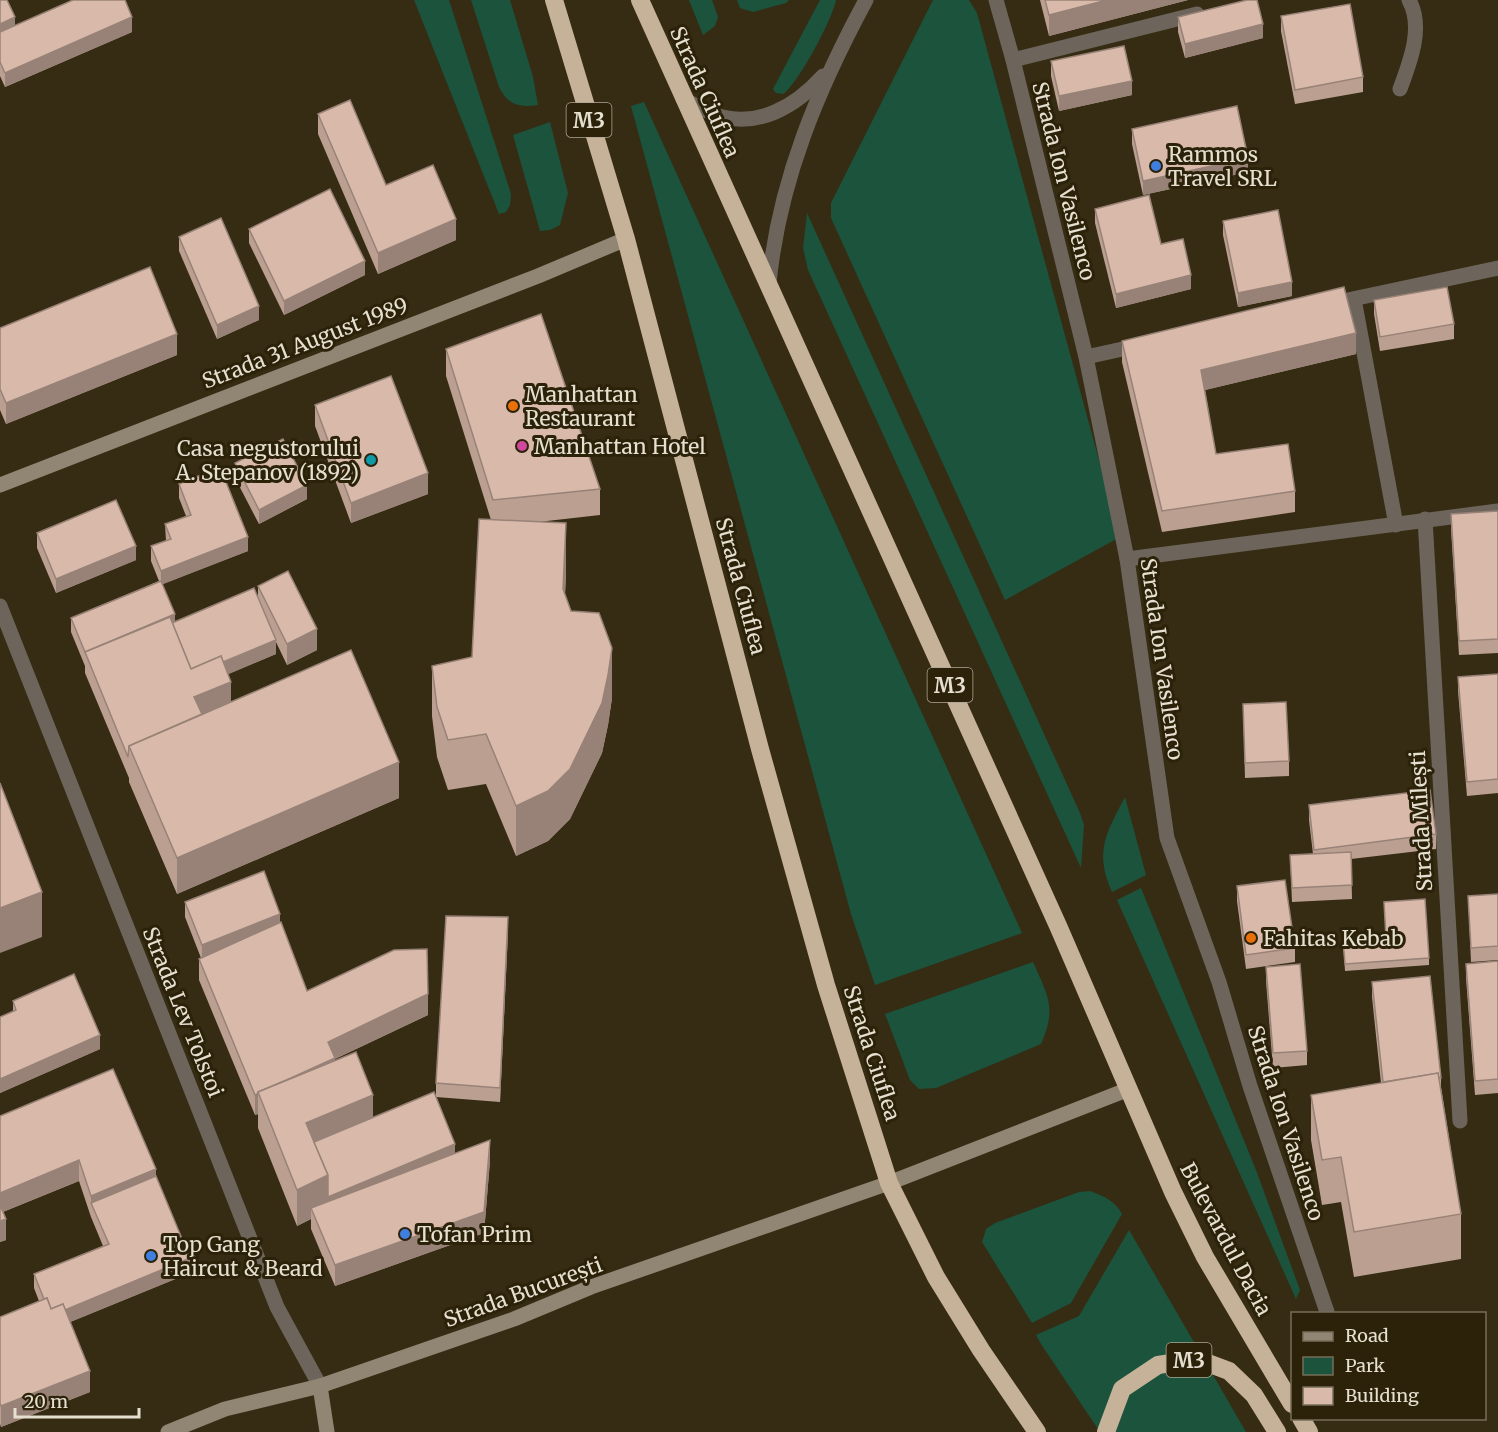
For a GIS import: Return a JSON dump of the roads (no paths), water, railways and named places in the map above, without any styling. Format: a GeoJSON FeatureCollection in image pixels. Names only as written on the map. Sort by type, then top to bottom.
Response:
{"type":"FeatureCollection","features":[{"type":"Feature","properties":{"kind":"highway","name":"Strada Ciuflea"},"geometry":{"type":"LineString","coordinates":[[554,0],[626,239],[760,749],[826,984],[889,1183]]}},
{"type":"Feature","properties":{"kind":"highway","name":"Strada Ciuflea"},"geometry":{"type":"LineString","coordinates":[[640,0],[1059,928],[1129,1089]]}},
{"type":"Feature","properties":{"kind":"highway","name":"Bulevardul Dacia"},"geometry":{"type":"LineString","coordinates":[[1129,1089],[1173,1192],[1206,1257],[1291,1401]]}},
{"type":"Feature","properties":{"kind":"highway","name":"M3"},"geometry":{"type":"LineString","coordinates":[[889,1183],[936,1277],[981,1350],[1037,1432]]}},
{"type":"Feature","properties":{"kind":"highway","name":"M3"},"geometry":{"type":"LineString","coordinates":[[1106,1432],[1122,1389],[1158,1365],[1197,1359],[1229,1371],[1254,1395],[1277,1432]]}},
{"type":"Feature","properties":{"kind":"main road","name":"Strada 31 August 1989"},"geometry":{"type":"LineString","coordinates":[[0,485],[538,276],[626,239]]}},
{"type":"Feature","properties":{"kind":"main road","name":"Strada București"},"geometry":{"type":"LineString","coordinates":[[168,1432],[225,1409],[320,1386],[889,1183],[1129,1089]]}},
{"type":"Feature","properties":{"kind":"main road","name":"Strada Lev Tolstoi"},"geometry":{"type":"LineString","coordinates":[[320,1386],[327,1432]]}},
{"type":"Feature","properties":{"kind":"street"},"geometry":{"type":"LineString","coordinates":[[769,283],[773,242],[789,173],[829,69],[866,0]]}},
{"type":"Feature","properties":{"kind":"street","name":"Strada Ion Vasilenco"},"geometry":{"type":"LineString","coordinates":[[996,0],[1013,60],[1086,357],[1127,560],[1167,838],[1219,982],[1250,1086],[1327,1312]]}},
{"type":"Feature","properties":{"kind":"street"},"geometry":{"type":"LineString","coordinates":[[1400,89],[1415,40],[1415,23],[1409,0]]}},
{"type":"Feature","properties":{"kind":"street"},"geometry":{"type":"LineString","coordinates":[[1013,60],[1207,11]]}},
{"type":"Feature","properties":{"kind":"street"},"geometry":{"type":"LineString","coordinates":[[683,99],[717,115],[741,119],[764,118],[808,93],[829,69]]}},
{"type":"Feature","properties":{"kind":"street"},"geometry":{"type":"LineString","coordinates":[[1319,306],[1498,268]]}},
{"type":"Feature","properties":{"kind":"street"},"geometry":{"type":"LineString","coordinates":[[1354,299],[1396,525]]}},
{"type":"Feature","properties":{"kind":"street"},"geometry":{"type":"LineString","coordinates":[[1086,357],[1156,342]]}},
{"type":"Feature","properties":{"kind":"street"},"geometry":{"type":"LineString","coordinates":[[1127,560],[1498,511]]}},
{"type":"Feature","properties":{"kind":"street","name":"Strada Milești"},"geometry":{"type":"LineString","coordinates":[[1425,519],[1460,1121]]}},
{"type":"Feature","properties":{"kind":"street","name":"Strada Lev Tolstoi"},"geometry":{"type":"LineString","coordinates":[[0,606],[277,1306],[320,1386]]}},
{"type":"Feature","properties":{"kind":"place","name":"Rammos Travel SRL"},"geometry":{"type":"Point","coordinates":[1156,166]}},
{"type":"Feature","properties":{"kind":"place","name":"Manhattan Restaurant"},"geometry":{"type":"Point","coordinates":[513,406]}},
{"type":"Feature","properties":{"kind":"place","name":"Manhattan Hotel"},"geometry":{"type":"Point","coordinates":[522,446]}},
{"type":"Feature","properties":{"kind":"place","name":"Casa negustorului A. Stepanov (1892)"},"geometry":{"type":"Point","coordinates":[371,460]}},
{"type":"Feature","properties":{"kind":"place","name":"Fahitas Kebab"},"geometry":{"type":"Point","coordinates":[1251,938]}},
{"type":"Feature","properties":{"kind":"place","name":"Tofan Prim"},"geometry":{"type":"Point","coordinates":[405,1234]}},
{"type":"Feature","properties":{"kind":"place","name":"Top Gang Haircut & Beard"},"geometry":{"type":"Point","coordinates":[151,1256]}}]}
